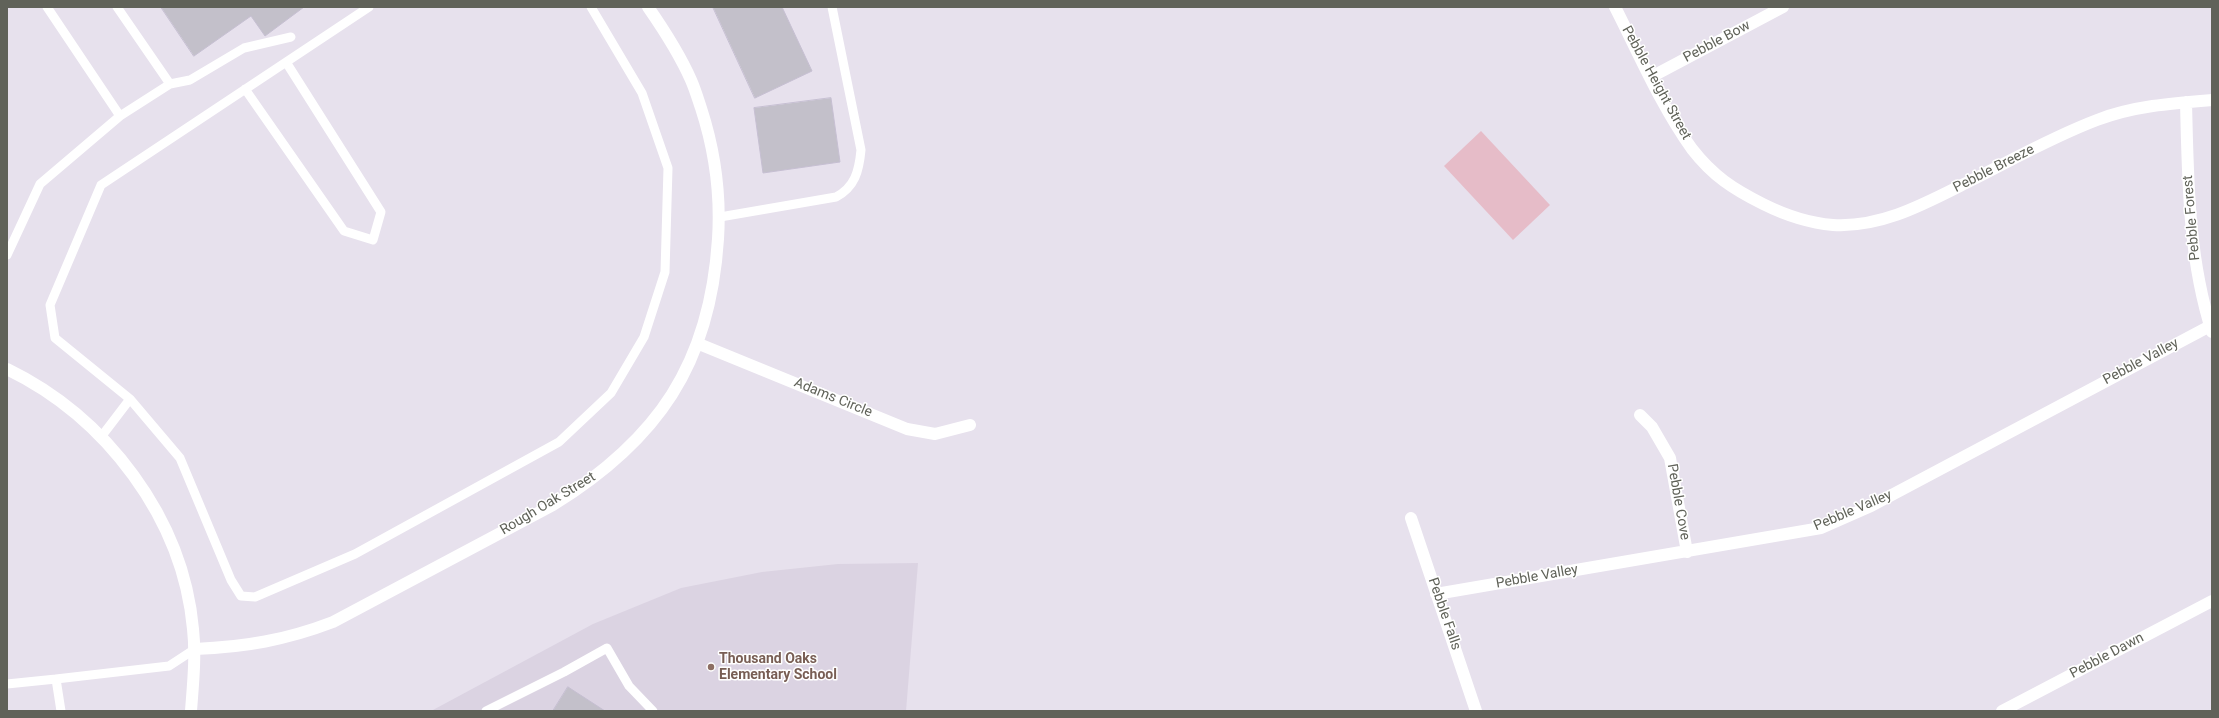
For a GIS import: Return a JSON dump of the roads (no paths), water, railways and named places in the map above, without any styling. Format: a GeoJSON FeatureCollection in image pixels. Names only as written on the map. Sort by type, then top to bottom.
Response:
{"type":"FeatureCollection","features":[{"type":"Feature","properties":{"kind":"street","name":"Rough Oak Street"},"geometry":{"type":"LineString","coordinates":[[195,650],[232,648],[267,643],[301,634],[334,622],[553,505],[604,470],[635,442],[658,415],[677,386],[699,344],[716,276],[720,217],[718,182],[711,139],[692,80],[648,7]]}},
{"type":"Feature","properties":{"kind":"street","name":"Pebble Height Street"},"geometry":{"type":"LineString","coordinates":[[1615,7],[1672,116],[1692,149],[1719,178],[1734,190],[1777,211]]}},
{"type":"Feature","properties":{"kind":"street","name":"Pebble Bow"},"geometry":{"type":"LineString","coordinates":[[1651,77],[1783,7]]}},
{"type":"Feature","properties":{"kind":"street","name":"Pebble Breeze"},"geometry":{"type":"LineString","coordinates":[[1777,211],[1804,220],[1833,225],[1874,221],[1912,210],[2065,133],[2099,119],[2140,108],[2212,100]]}},
{"type":"Feature","properties":{"kind":"street","name":"Pebble Forest"},"geometry":{"type":"LineString","coordinates":[[2186,102],[2188,190],[2195,263],[2211,329]]}},
{"type":"Feature","properties":{"kind":"street","name":"Pebble Valley"},"geometry":{"type":"LineString","coordinates":[[1436,594],[1821,528],[1871,506],[2211,329]]}},
{"type":"Feature","properties":{"kind":"street","name":"Adams Circle"},"geometry":{"type":"LineString","coordinates":[[699,344],[907,429],[935,434],[970,425]]}},
{"type":"Feature","properties":{"kind":"street"},"geometry":{"type":"LineString","coordinates":[[7,369],[52,395],[80,416],[128,467],[148,496],[164,527],[177,559],[187,593],[195,650],[191,711]]}},
{"type":"Feature","properties":{"kind":"street","name":"Pebble Cove"},"geometry":{"type":"LineString","coordinates":[[1640,415],[1652,427],[1670,458],[1687,552]]}},
{"type":"Feature","properties":{"kind":"street","name":"Pebble Falls"},"geometry":{"type":"LineString","coordinates":[[1411,518],[1476,711]]}},
{"type":"Feature","properties":{"kind":"street","name":"Pebble Dawn"},"geometry":{"type":"LineString","coordinates":[[2002,711],[2212,601]]}},
{"type":"Feature","properties":{"kind":"lane"},"geometry":{"type":"LineString","coordinates":[[47,7],[120,116]]}},
{"type":"Feature","properties":{"kind":"lane"},"geometry":{"type":"LineString","coordinates":[[117,7],[170,84]]}},
{"type":"Feature","properties":{"kind":"lane"},"geometry":{"type":"LineString","coordinates":[[369,7],[101,185],[50,305],[55,338],[130,399],[180,458],[231,580],[241,596],[255,597],[355,554],[559,442],[611,392],[644,337],[665,272],[668,168],[642,93],[591,7]]}},
{"type":"Feature","properties":{"kind":"lane"},"geometry":{"type":"LineString","coordinates":[[720,217],[836,198],[847,192],[855,180],[859,170],[860,143],[832,7]]}},
{"type":"Feature","properties":{"kind":"lane"},"geometry":{"type":"LineString","coordinates":[[7,256],[40,184],[120,116],[170,84],[190,80],[244,48],[291,37]]}},
{"type":"Feature","properties":{"kind":"lane"},"geometry":{"type":"LineString","coordinates":[[245,89],[344,231],[373,240],[382,212],[286,62]]}},
{"type":"Feature","properties":{"kind":"lane"},"geometry":{"type":"LineString","coordinates":[[101,437],[130,399]]}},
{"type":"Feature","properties":{"kind":"lane"},"geometry":{"type":"LineString","coordinates":[[486,711],[564,672],[607,648],[629,686],[653,711]]}},
{"type":"Feature","properties":{"kind":"lane"},"geometry":{"type":"LineString","coordinates":[[7,684],[169,666],[195,650]]}},
{"type":"Feature","properties":{"kind":"lane"},"geometry":{"type":"LineString","coordinates":[[56,679],[61,711]]}},
{"type":"Feature","properties":{"kind":"place","name":"Thousand Oaks Elementary School"},"geometry":{"type":"Point","coordinates":[711,667]}}]}
